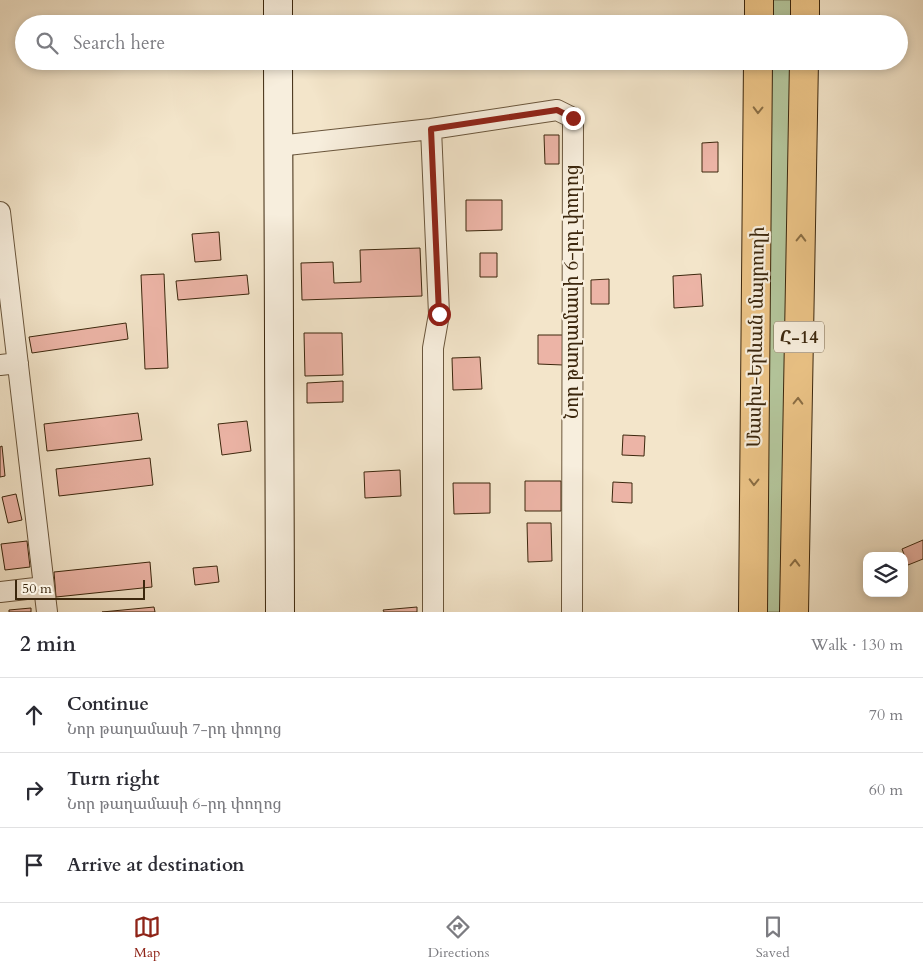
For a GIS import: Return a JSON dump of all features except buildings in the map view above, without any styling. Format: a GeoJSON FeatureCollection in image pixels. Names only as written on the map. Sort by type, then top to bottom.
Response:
{"type":"FeatureCollection","features":[{"type":"Feature","properties":{"kind":"main road"},"geometry":{"type":"LineString","coordinates":[[278,0],[278,15]]}},
{"type":"Feature","properties":{"kind":"main road"},"geometry":{"type":"LineString","coordinates":[[759,0],[759,15]]}},
{"type":"Feature","properties":{"kind":"main road"},"geometry":{"type":"LineString","coordinates":[[805,0],[805,15]]}},
{"type":"Feature","properties":{"kind":"main road"},"geometry":{"type":"LineString","coordinates":[[278,70],[280,612]]}},
{"type":"Feature","properties":{"kind":"main road","name":"Մասիս-Երևան մայրուղի"},"geometry":{"type":"LineString","coordinates":[[753,612],[758,70]]}},
{"type":"Feature","properties":{"kind":"main road","name":"Հ-14"},"geometry":{"type":"LineString","coordinates":[[794,612],[804,70]]}},
{"type":"Feature","properties":{"kind":"street","name":"Նոր թաղամասի 6-րդ փողոց"},"geometry":{"type":"LineString","coordinates":[[431,129],[557,110],[573,118],[572,612]]}},
{"type":"Feature","properties":{"kind":"street"},"geometry":{"type":"LineString","coordinates":[[278,146],[431,129],[439,314],[433,348],[433,612]]}},
{"type":"Feature","properties":{"kind":"street"},"geometry":{"type":"LineString","coordinates":[[0,212],[9,364],[47,612]]}},
{"type":"Feature","properties":{"kind":"street"},"geometry":{"type":"LineString","coordinates":[[0,592],[44,587]]}},
{"type":"Feature","properties":{"kind":"green space"},"geometry":{"type":"Polygon","coordinates":[[[773,0],[795,0],[794,15],[772,15],[773,0]]]}},
{"type":"Feature","properties":{"kind":"green space"},"geometry":{"type":"Polygon","coordinates":[[[772,70],[794,70],[784,612],[763,612],[772,70]]]}},
{"type":"Feature","properties":{"kind":"route"},"geometry":{"type":"LineString","coordinates":[[439,314],[431,129],[557,110],[573,118]]}}]}
